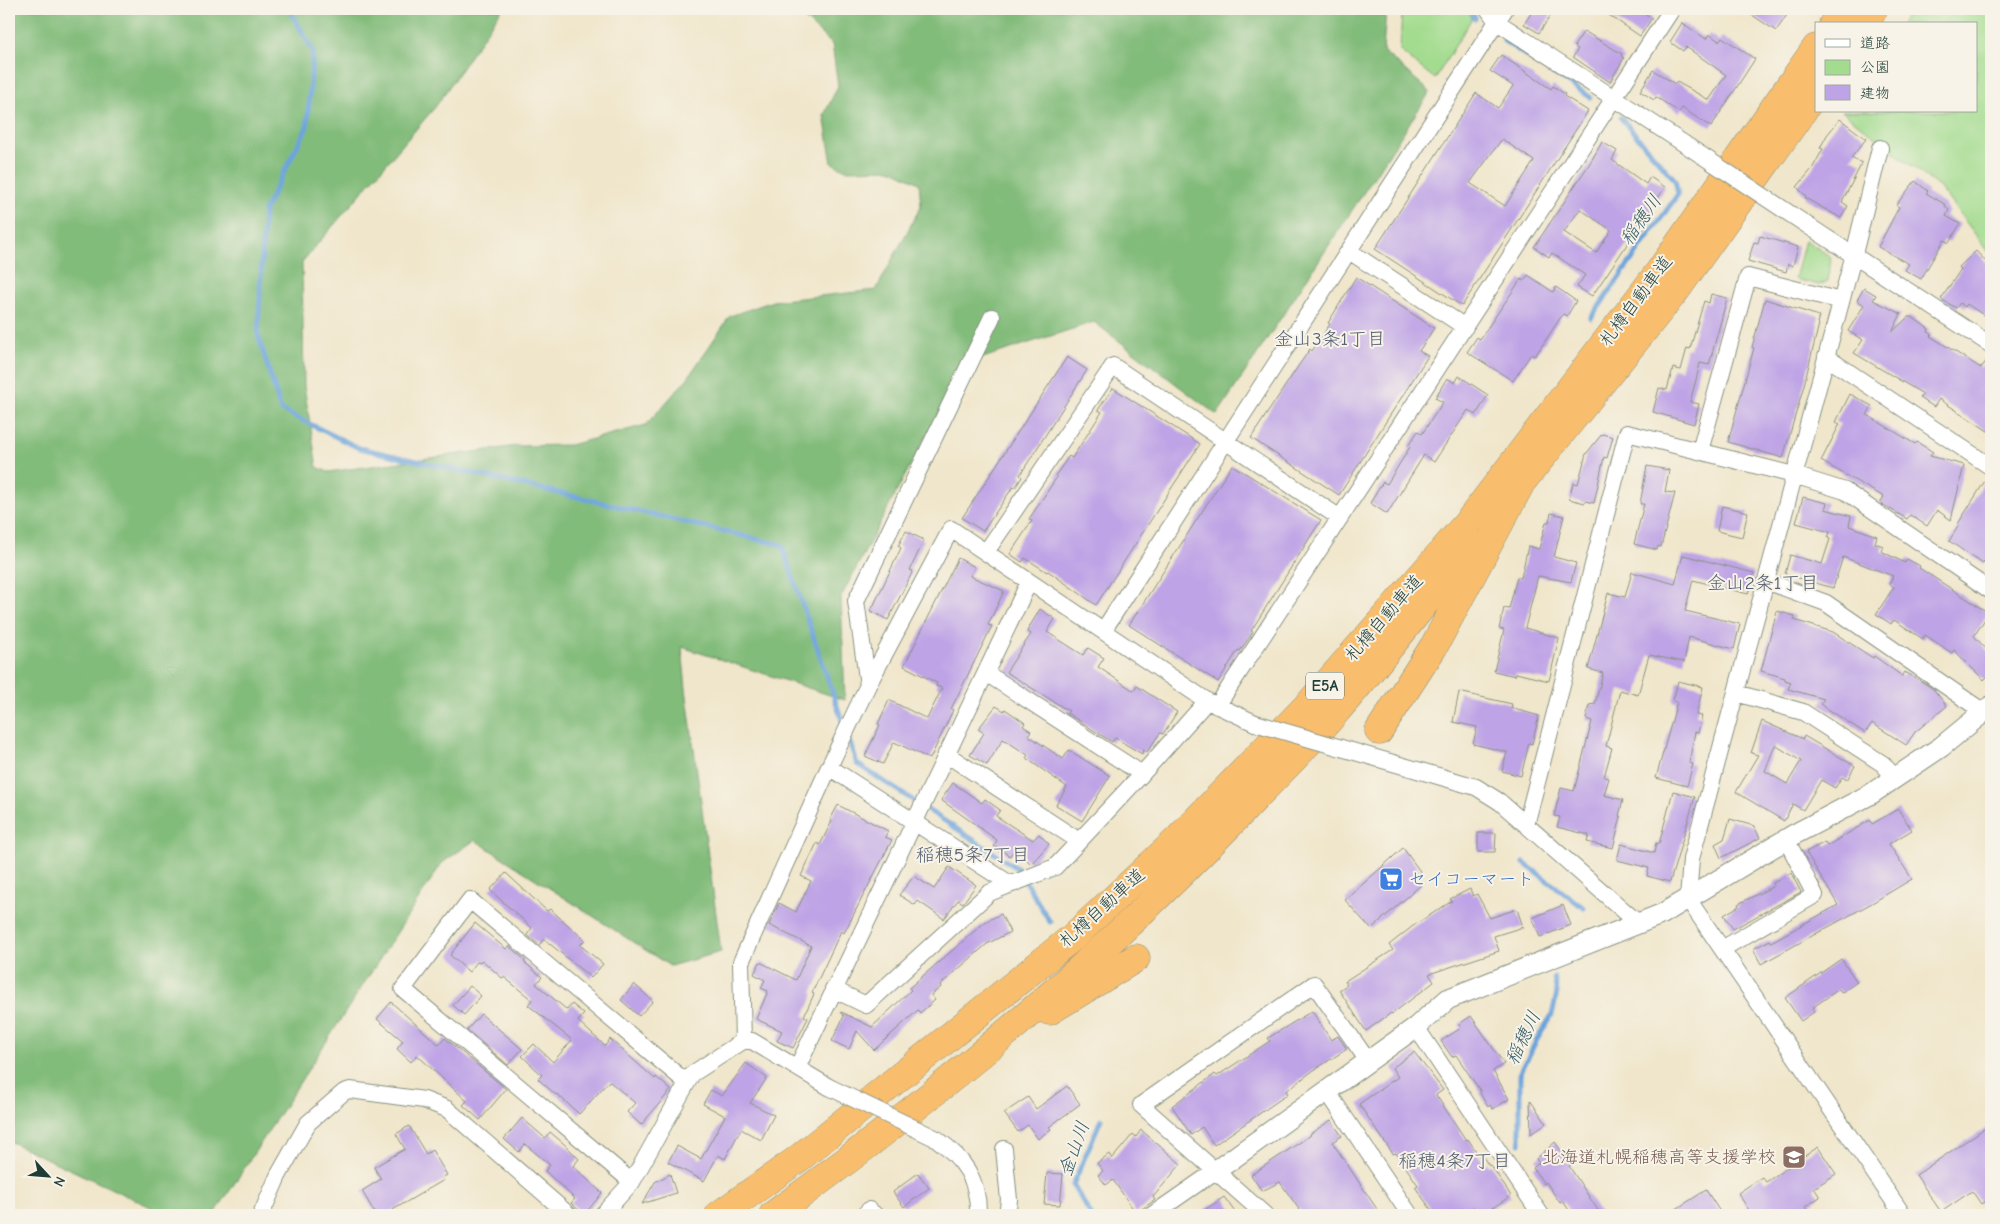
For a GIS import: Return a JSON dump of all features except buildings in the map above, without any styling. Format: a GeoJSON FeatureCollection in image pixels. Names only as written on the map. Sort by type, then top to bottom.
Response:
{"type":"FeatureCollection","features":[{"type":"Feature","properties":{"kind":"highway"},"geometry":{"type":"LineString","coordinates":[[1834,22],[1843,9]]}},
{"type":"Feature","properties":{"kind":"highway"},"geometry":{"type":"LineString","coordinates":[[1865,22],[1874,9]]}},
{"type":"Feature","properties":{"kind":"highway","name":"札樽自動車道"},"geometry":{"type":"LineString","coordinates":[[710,1215],[728,1209],[798,1158],[1073,937],[1176,841],[1310,703],[1469,520],[1659,272],[1815,49]]}},
{"type":"Feature","properties":{"kind":"highway","name":"札樽自動車道"},"geometry":{"type":"LineString","coordinates":[[773,1215],[842,1166],[951,1080],[1096,953],[1198,858],[1333,716],[1677,289],[1815,93]]}},
{"type":"Feature","properties":{"kind":"highway"},"geometry":{"type":"LineString","coordinates":[[1379,731],[1434,646],[1521,483]]}},
{"type":"Feature","properties":{"kind":"highway"},"geometry":{"type":"LineString","coordinates":[[991,1046],[1136,958]]}},
{"type":"Feature","properties":{"kind":"street"},"geometry":{"type":"LineString","coordinates":[[833,989],[866,1005],[989,893],[1055,867],[1142,774],[1212,704],[1340,518],[1672,9]]}},
{"type":"Feature","properties":{"kind":"street"},"geometry":{"type":"LineString","coordinates":[[1103,632],[1349,251],[1497,13],[1614,99],[1991,345]]}},
{"type":"Feature","properties":{"kind":"street"},"geometry":{"type":"LineString","coordinates":[[1880,148],[1842,301],[1691,859],[1688,899],[1903,1215]]}},
{"type":"Feature","properties":{"kind":"street"},"geometry":{"type":"LineString","coordinates":[[1349,251],[1465,327]]}},
{"type":"Feature","properties":{"kind":"street"},"geometry":{"type":"LineString","coordinates":[[1700,451],[1748,277],[1842,301]]}},
{"type":"Feature","properties":{"kind":"street"},"geometry":{"type":"LineString","coordinates":[[868,685],[856,602],[992,317]]}},
{"type":"Feature","properties":{"kind":"street"},"geometry":{"type":"LineString","coordinates":[[1826,357],[1991,467]]}},
{"type":"Feature","properties":{"kind":"street"},"geometry":{"type":"LineString","coordinates":[[986,552],[1113,366],[1340,518]]}},
{"type":"Feature","properties":{"kind":"street"},"geometry":{"type":"LineString","coordinates":[[1526,825],[1627,433],[1794,475],[1845,491],[1991,591]]}},
{"type":"Feature","properties":{"kind":"street"},"geometry":{"type":"LineString","coordinates":[[743,1041],[741,962],[868,685],[951,530],[1212,704],[1255,722],[1476,787],[1500,802],[1638,923]]}},
{"type":"Feature","properties":{"kind":"street"},"geometry":{"type":"LineString","coordinates":[[1152,1215],[1416,1027],[1448,999],[1662,914],[1786,839],[1872,794],[1942,747],[1988,709],[1826,603],[1766,581]]}},
{"type":"Feature","properties":{"kind":"street"},"geometry":{"type":"LineString","coordinates":[[797,1068],[833,989],[1029,582]]}},
{"type":"Feature","properties":{"kind":"street"},"geometry":{"type":"LineString","coordinates":[[986,673],[1142,774]]}},
{"type":"Feature","properties":{"kind":"street"},"geometry":{"type":"LineString","coordinates":[[1736,693],[1803,712],[1883,764],[1896,778]]}},
{"type":"Feature","properties":{"kind":"street"},"geometry":{"type":"LineString","coordinates":[[946,754],[1080,841]]}},
{"type":"Feature","properties":{"kind":"street"},"geometry":{"type":"LineString","coordinates":[[829,767],[916,819],[1012,884]]}},
{"type":"Feature","properties":{"kind":"street"},"geometry":{"type":"LineString","coordinates":[[1722,949],[1815,895],[1786,839]]}},
{"type":"Feature","properties":{"kind":"street"},"geometry":{"type":"LineString","coordinates":[[632,1182],[403,989],[470,900],[686,1083]]}},
{"type":"Feature","properties":{"kind":"street"},"geometry":{"type":"LineString","coordinates":[[1265,1215],[1141,1106],[1314,984],[1368,1061]]}},
{"type":"Feature","properties":{"kind":"street"},"geometry":{"type":"LineString","coordinates":[[1416,1027],[1541,1215]]}},
{"type":"Feature","properties":{"kind":"street"},"geometry":{"type":"LineString","coordinates":[[602,1215],[632,1182],[692,1074],[743,1041],[752,1041],[830,1087],[937,1139],[959,1157],[969,1171],[975,1188],[978,1215]]}},
{"type":"Feature","properties":{"kind":"street"},"geometry":{"type":"LineString","coordinates":[[261,1215],[278,1176],[308,1123],[344,1092],[350,1090],[424,1100],[447,1109],[569,1215]]}},
{"type":"Feature","properties":{"kind":"street"},"geometry":{"type":"LineString","coordinates":[[1327,1091],[1410,1215]]}},
{"type":"Feature","properties":{"kind":"street"},"geometry":{"type":"LineString","coordinates":[[1004,1148],[1009,1200],[1007,1215]]}},
{"type":"Feature","properties":{"kind":"street"},"geometry":{"type":"LineString","coordinates":[[864,1215],[870,1210],[875,1215]]}},
{"type":"Feature","properties":{"kind":"green space"},"geometry":{"type":"Polygon","coordinates":[[[9,9],[502,9],[436,106],[302,262],[304,386],[317,467],[328,472],[517,446],[570,445],[646,425],[687,379],[730,316],[773,301],[876,290],[921,206],[919,183],[891,169],[846,170],[832,163],[824,115],[838,86],[832,44],[794,9],[1386,9],[1383,51],[1430,92],[1217,415],[1094,322],[964,364],[841,597],[845,700],[682,647],[721,952],[670,966],[475,840],[442,863],[214,1215],[168,1215],[9,1141],[9,9]]]}},
{"type":"Feature","properties":{"kind":"green space"},"geometry":{"type":"Polygon","coordinates":[[[1402,9],[1467,9],[1472,18],[1435,79],[1400,51],[1402,9]]]}},
{"type":"Feature","properties":{"kind":"green space"},"geometry":{"type":"Polygon","coordinates":[[[1911,9],[1991,9],[1991,255],[1940,188],[1843,112],[1978,112],[1978,22],[1902,22],[1911,9]]]}},
{"type":"Feature","properties":{"kind":"green space"},"geometry":{"type":"Polygon","coordinates":[[[1805,240],[1831,257],[1828,281],[1819,285],[1795,279],[1805,240]]]}},
{"type":"Feature","properties":{"kind":"waterway"},"geometry":{"type":"LineString","coordinates":[[289,9],[313,51],[307,127],[264,211],[258,335],[281,410],[359,448],[782,545],[844,726]]}},
{"type":"Feature","properties":{"kind":"waterway","name":"稲穂川"},"geometry":{"type":"LineString","coordinates":[[1469,9],[1475,18]]}},
{"type":"Feature","properties":{"kind":"waterway","name":"稲穂川"},"geometry":{"type":"LineString","coordinates":[[1504,41],[1590,97]]}},
{"type":"Feature","properties":{"kind":"waterway","name":"稲穂川"},"geometry":{"type":"LineString","coordinates":[[1591,318],[1678,194],[1675,180],[1621,118]]}},
{"type":"Feature","properties":{"kind":"waterway"},"geometry":{"type":"LineString","coordinates":[[848,737],[857,764],[1017,868],[1050,922]]}},
{"type":"Feature","properties":{"kind":"waterway","name":"稲穂川"},"geometry":{"type":"LineString","coordinates":[[1524,863],[1584,908]]}},
{"type":"Feature","properties":{"kind":"waterway","name":"稲穂川"},"geometry":{"type":"LineString","coordinates":[[1520,1143],[1520,1074],[1535,1043],[1552,1015],[1557,993],[1554,977]]}},
{"type":"Feature","properties":{"kind":"waterway","name":"金山川"},"geometry":{"type":"LineString","coordinates":[[1091,1215],[1073,1185],[1101,1119]]}},
{"type":"Feature","properties":{"kind":"place","name":"セイコーマート"},"geometry":{"type":"Point","coordinates":[1391,879]}},
{"type":"Feature","properties":{"kind":"place","name":"北海道札幌稲穂高等支援学校"},"geometry":{"type":"Point","coordinates":[1794,1157]}},
{"type":"Feature","properties":{"kind":"district","name":"金山3条1丁目"},"geometry":{"type":"Point","coordinates":[1330,339]}},
{"type":"Feature","properties":{"kind":"district","name":"金山2条1丁目"},"geometry":{"type":"Point","coordinates":[1763,583]}},
{"type":"Feature","properties":{"kind":"district","name":"稲穂5条7丁目"},"geometry":{"type":"Point","coordinates":[973,855]}},
{"type":"Feature","properties":{"kind":"district","name":"稲穂4条7丁目"},"geometry":{"type":"Point","coordinates":[1455,1161]}}]}
